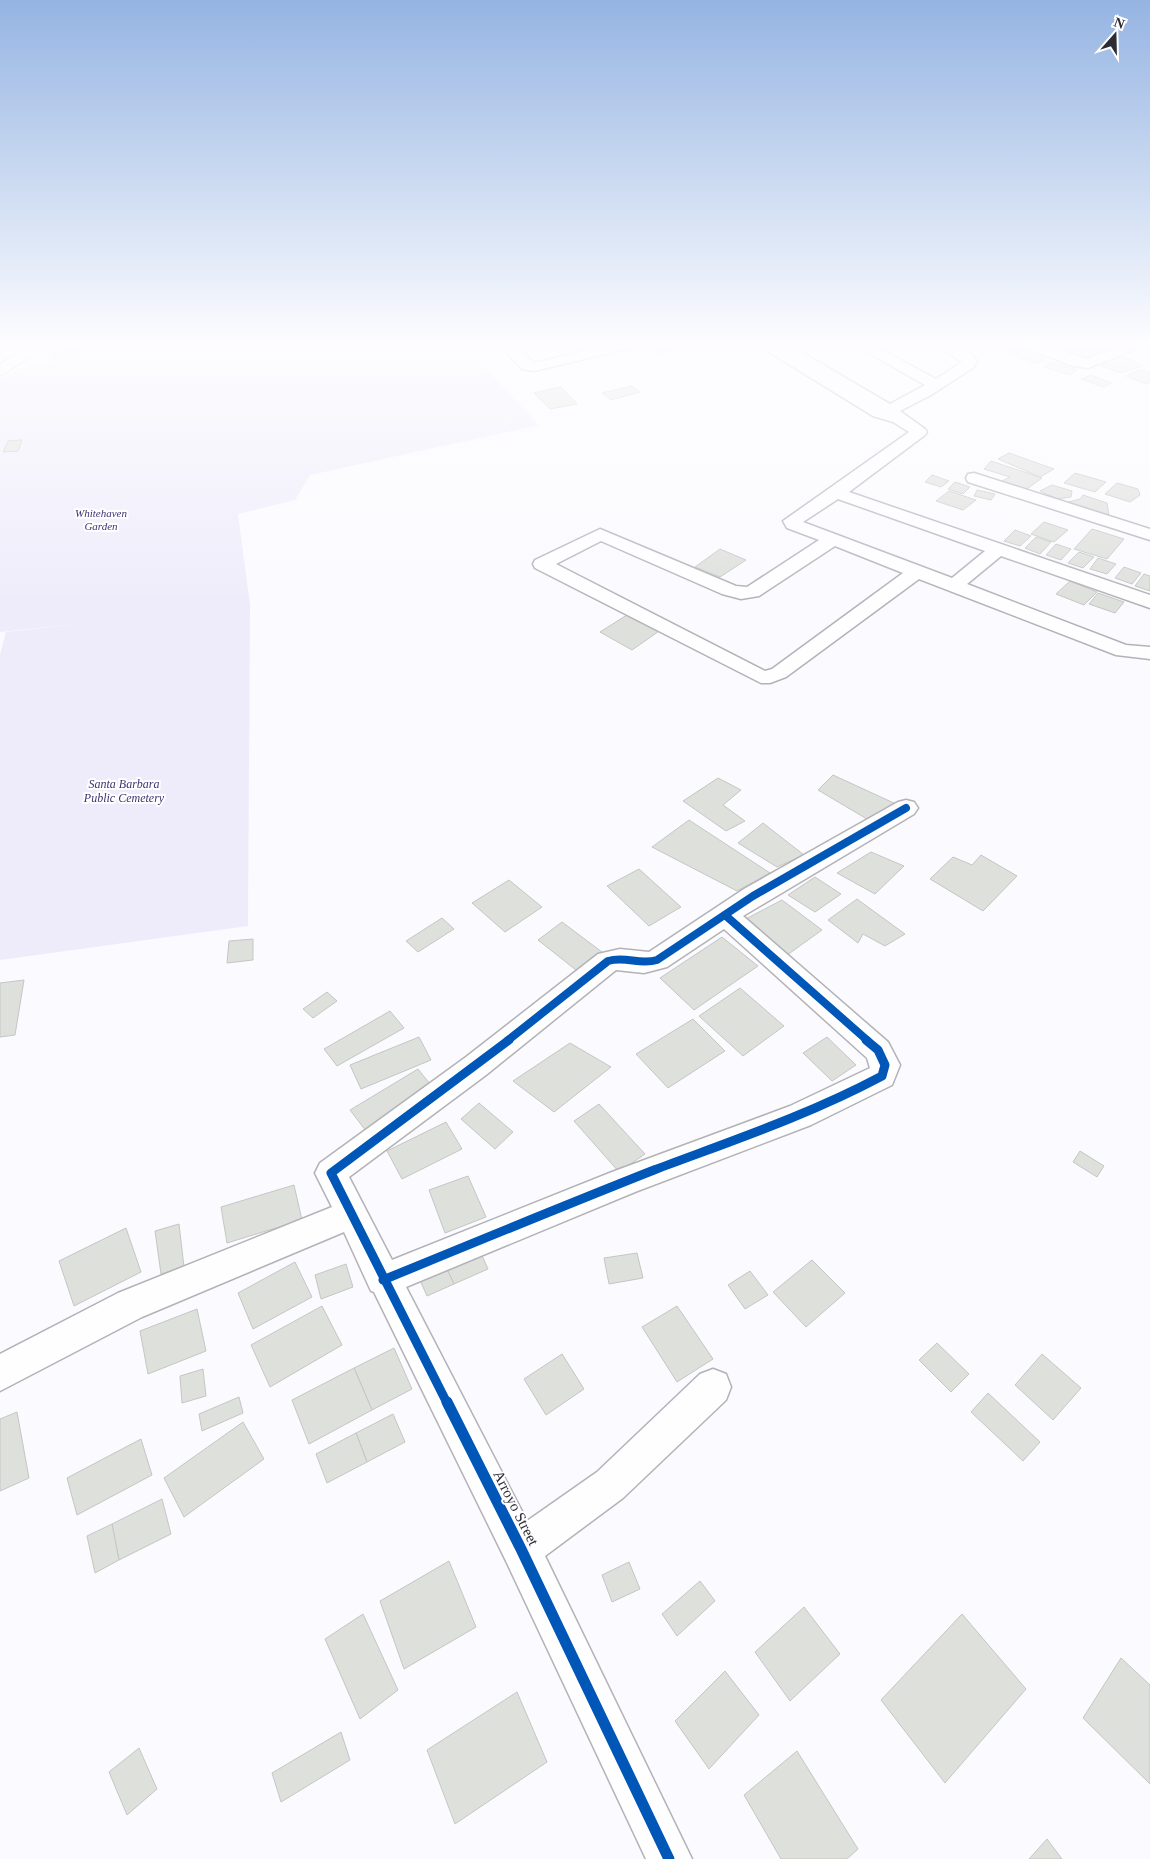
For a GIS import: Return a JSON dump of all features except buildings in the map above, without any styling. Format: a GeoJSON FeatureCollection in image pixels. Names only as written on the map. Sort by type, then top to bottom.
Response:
{"type":"FeatureCollection","features":[{"type":"Feature","properties":{"kind":"street"},"geometry":{"type":"LineString","coordinates":[[918,431],[917,434],[836,493],[792,521],[793,524],[1123,651],[1150,653]]}},
{"type":"Feature","properties":{"kind":"street"},"geometry":{"type":"LineString","coordinates":[[974,478],[1150,535]]}},
{"type":"Feature","properties":{"kind":"street"},"geometry":{"type":"LineString","coordinates":[[836,493],[1150,602]]}},
{"type":"Feature","properties":{"kind":"street"},"geometry":{"type":"LineString","coordinates":[[832,540],[752,592],[741,593],[728,590],[600,534],[542,564],[761,677],[770,677],[779,673],[916,572]]}},
{"type":"Feature","properties":{"kind":"street"},"geometry":{"type":"LineString","coordinates":[[954,586],[998,550]]}},
{"type":"Feature","properties":{"kind":"street"},"geometry":{"type":"LineString","coordinates":[[383,1280],[657,1169],[814,1111],[844,1098],[882,1076],[885,1065],[878,1050],[725,915],[753,896],[906,808]]}},
{"type":"Feature","properties":{"kind":"street","name":"Arroyo Street"},"geometry":{"type":"LineString","coordinates":[[669,1859],[521,1549],[383,1280],[331,1173],[476,1066],[608,961],[617,958],[650,963],[725,915]]}},
{"type":"Feature","properties":{"kind":"street"},"geometry":{"type":"LineString","coordinates":[[0,1373],[130,1305],[351,1214]]}},
{"type":"Feature","properties":{"kind":"street"},"geometry":{"type":"LineString","coordinates":[[521,1549],[610,1485],[713,1387]]}},
{"type":"Feature","properties":{"kind":"green space"},"geometry":{"type":"Polygon","coordinates":[[[0,431],[513,431],[310,475],[295,500],[238,514],[250,605],[248,926],[0,960],[0,655],[6,632],[77,624],[0,632],[0,431]]]}},
{"type":"Feature","properties":{"kind":"cycle path"},"geometry":{"type":"LineString","coordinates":[[669,1859],[521,1549],[331,1173],[476,1066],[608,961],[620,959],[644,963],[657,960],[753,896],[906,808]]}},
{"type":"Feature","properties":{"kind":"cycle path"},"geometry":{"type":"LineString","coordinates":[[383,1280],[624,1182],[800,1116],[855,1091],[882,1076],[885,1065],[878,1050],[725,915]]}},
{"type":"Feature","properties":{"kind":"park label","name":"Whitehaven Garden"},"geometry":{"type":"Point","coordinates":[101,519]}},
{"type":"Feature","properties":{"kind":"park label","name":"Santa Barbara Public Cemetery"},"geometry":{"type":"Point","coordinates":[124,791]}}]}
